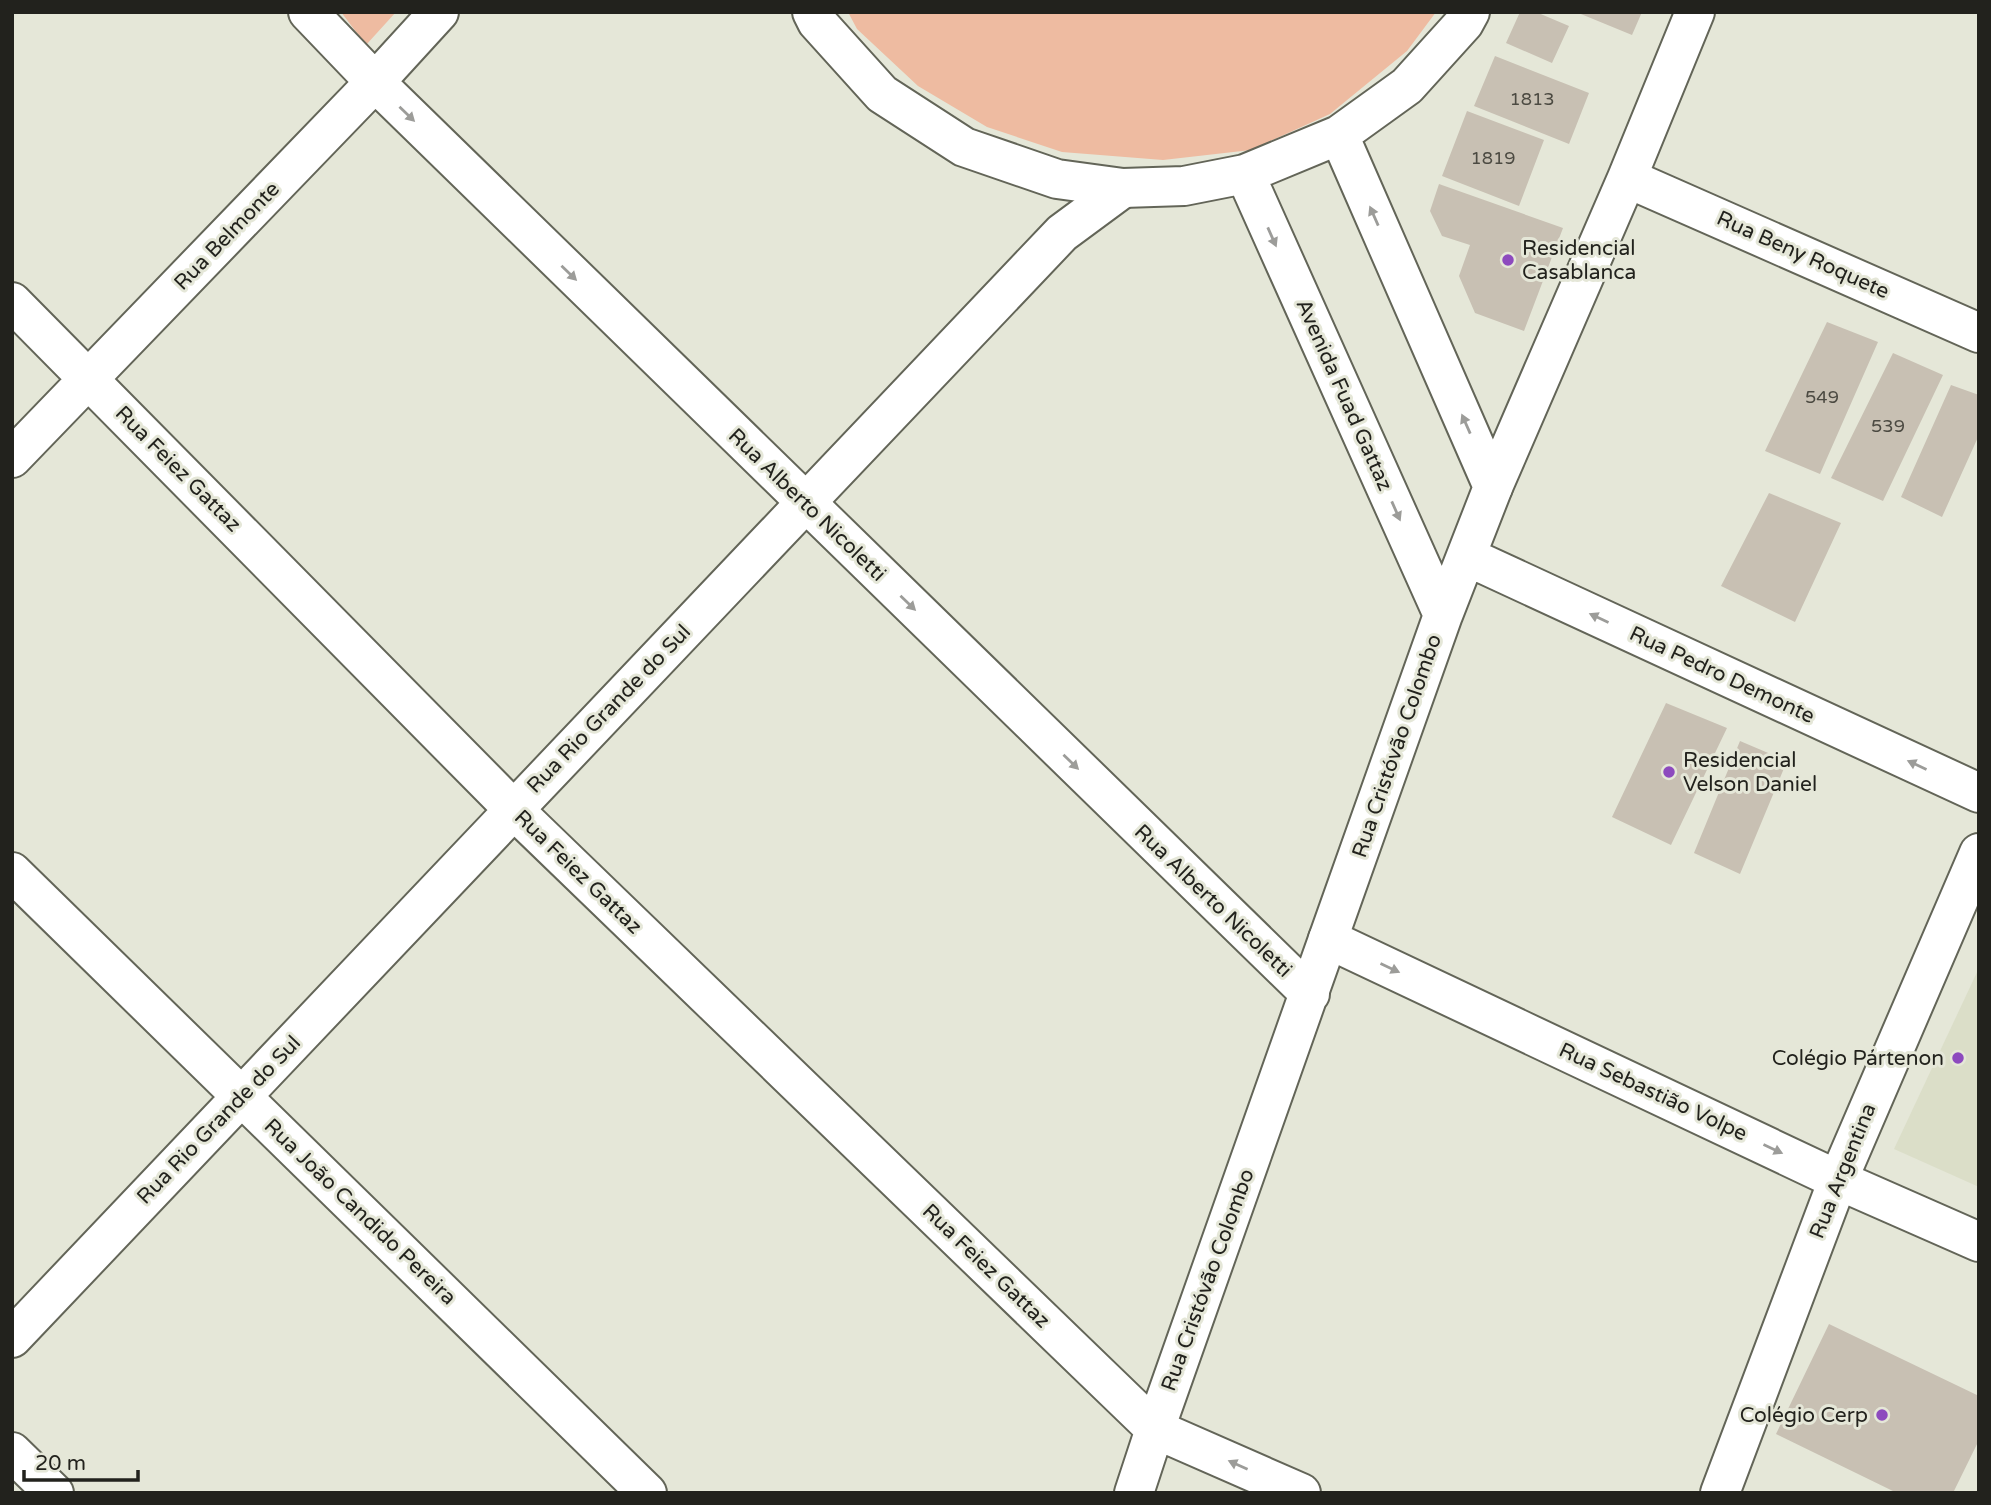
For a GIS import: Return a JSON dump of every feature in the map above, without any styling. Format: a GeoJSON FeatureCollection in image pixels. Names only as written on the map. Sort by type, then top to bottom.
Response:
{"type":"FeatureCollection","features":[{"type":"Feature","properties":{"kind":"street","name":"Rua Alberto Nicoletti"},"geometry":{"type":"LineString","coordinates":[[308,12],[374,82],[1310,994]]}},
{"type":"Feature","properties":{"kind":"street","name":"Rua Belmonte"},"geometry":{"type":"LineString","coordinates":[[12,458],[439,12]]}},
{"type":"Feature","properties":{"kind":"street"},"geometry":{"type":"LineString","coordinates":[[811,12],[882,94],[964,147],[1057,180],[1123,188],[1184,186],[1245,174],[1339,135],[1408,86],[1464,23],[1470,12]]}},
{"type":"Feature","properties":{"kind":"street","name":"Rua Cristóvão Colombo"},"geometry":{"type":"LineString","coordinates":[[1134,1493],[1443,615],[1493,487],[1627,178],[1695,12]]}},
{"type":"Feature","properties":{"kind":"street"},"geometry":{"type":"LineString","coordinates":[[1339,135],[1493,487]]}},
{"type":"Feature","properties":{"kind":"street","name":"Avenida Fuad Gattaz"},"geometry":{"type":"LineString","coordinates":[[1245,174],[1443,615]]}},
{"type":"Feature","properties":{"kind":"street","name":"Rua Beny Roquete"},"geometry":{"type":"LineString","coordinates":[[1627,178],[1979,333]]}},
{"type":"Feature","properties":{"kind":"street"},"geometry":{"type":"LineString","coordinates":[[1057,180],[1062,233]]}},
{"type":"Feature","properties":{"kind":"street","name":"Rua Rio Grande do Sul"},"geometry":{"type":"LineString","coordinates":[[12,1338],[1062,233],[1123,188]]}},
{"type":"Feature","properties":{"kind":"street","name":"Rua Feiez Gattaz"},"geometry":{"type":"LineString","coordinates":[[12,302],[514,810],[1155,1429]]}},
{"type":"Feature","properties":{"kind":"street","name":"Rua Pedro Demonte"},"geometry":{"type":"LineString","coordinates":[[1466,556],[1979,793]]}},
{"type":"Feature","properties":{"kind":"street","name":"Rua Argentina"},"geometry":{"type":"LineString","coordinates":[[1720,1493],[1838,1180],[1979,853]]}},
{"type":"Feature","properties":{"kind":"street","name":"Rua João Candido Pereira"},"geometry":{"type":"LineString","coordinates":[[12,872],[647,1493]]}},
{"type":"Feature","properties":{"kind":"street","name":"Rua Sebastião Volpe"},"geometry":{"type":"LineString","coordinates":[[1328,939],[1838,1180],[1979,1242]]}},
{"type":"Feature","properties":{"kind":"street"},"geometry":{"type":"LineString","coordinates":[[1155,1429],[1301,1493]]}},
{"type":"Feature","properties":{"kind":"street"},"geometry":{"type":"LineString","coordinates":[[12,1452],[54,1493]]}},
{"type":"Feature","properties":{"kind":"shaded area"},"geometry":{"type":"Polygon","coordinates":[[[341,12],[396,12],[366,45],[341,12]]]}},
{"type":"Feature","properties":{"kind":"shaded area"},"geometry":{"type":"Polygon","coordinates":[[[848,12],[1436,12],[1407,51],[1330,114],[1251,150],[1163,160],[1062,152],[987,127],[918,86],[857,29],[848,12]]]}},
{"type":"Feature","properties":{"kind":"shaded area","name":"Colégio Pártenon"},"geometry":{"type":"Polygon","coordinates":[[[1979,968],[1979,1187],[1894,1149],[1979,968]]]}},
{"type":"Feature","properties":{"kind":"building"},"geometry":{"type":"Polygon","coordinates":[[[1520,12],[1536,12],[1569,26],[1552,63],[1506,43],[1520,12]]]}},
{"type":"Feature","properties":{"kind":"building"},"geometry":{"type":"Polygon","coordinates":[[[1576,12],[1642,12],[1632,35],[1576,12]]]}},
{"type":"Feature","properties":{"kind":"building"},"geometry":{"type":"Polygon","coordinates":[[[1495,56],[1589,93],[1569,144],[1474,106],[1495,56]]]}},
{"type":"Feature","properties":{"kind":"building"},"geometry":{"type":"Polygon","coordinates":[[[1467,111],[1544,140],[1519,206],[1442,176],[1467,111]]]}},
{"type":"Feature","properties":{"kind":"building","name":"Residencial Casablanca"},"geometry":{"type":"Polygon","coordinates":[[[1439,184],[1563,228],[1524,331],[1475,313],[1459,276],[1470,245],[1442,236],[1430,211],[1439,184]]]}},
{"type":"Feature","properties":{"kind":"building"},"geometry":{"type":"Polygon","coordinates":[[[1827,322],[1878,342],[1820,474],[1765,451],[1827,322]]]}},
{"type":"Feature","properties":{"kind":"building"},"geometry":{"type":"Polygon","coordinates":[[[1893,353],[1943,375],[1883,501],[1831,478],[1893,353]]]}},
{"type":"Feature","properties":{"kind":"building"},"geometry":{"type":"Polygon","coordinates":[[[1951,385],[1979,395],[1979,435],[1942,517],[1901,497],[1951,385]]]}},
{"type":"Feature","properties":{"kind":"building"},"geometry":{"type":"Polygon","coordinates":[[[1769,493],[1841,523],[1795,622],[1721,586],[1769,493]]]}},
{"type":"Feature","properties":{"kind":"building","name":"Residencial Velson Daniel"},"geometry":{"type":"Polygon","coordinates":[[[1666,703],[1727,728],[1671,845],[1612,817],[1666,703]]]}},
{"type":"Feature","properties":{"kind":"building"},"geometry":{"type":"Polygon","coordinates":[[[1740,741],[1787,761],[1740,874],[1694,853],[1740,741]]]}},
{"type":"Feature","properties":{"kind":"building","name":"Colégio Cerp"},"geometry":{"type":"Polygon","coordinates":[[[1829,1324],[1979,1396],[1979,1440],[1953,1493],[1897,1493],[1776,1434],[1829,1324]]]}},
{"type":"Feature","properties":{"kind":"place","name":"Residencial Casablanca"},"geometry":{"type":"Point","coordinates":[1508,260]}},
{"type":"Feature","properties":{"kind":"place","name":"Residencial Velson Daniel"},"geometry":{"type":"Point","coordinates":[1669,772]}},
{"type":"Feature","properties":{"kind":"place","name":"Colégio Pártenon"},"geometry":{"type":"Point","coordinates":[1958,1058]}},
{"type":"Feature","properties":{"kind":"place","name":"Colégio Cerp"},"geometry":{"type":"Point","coordinates":[1882,1415]}}]}
